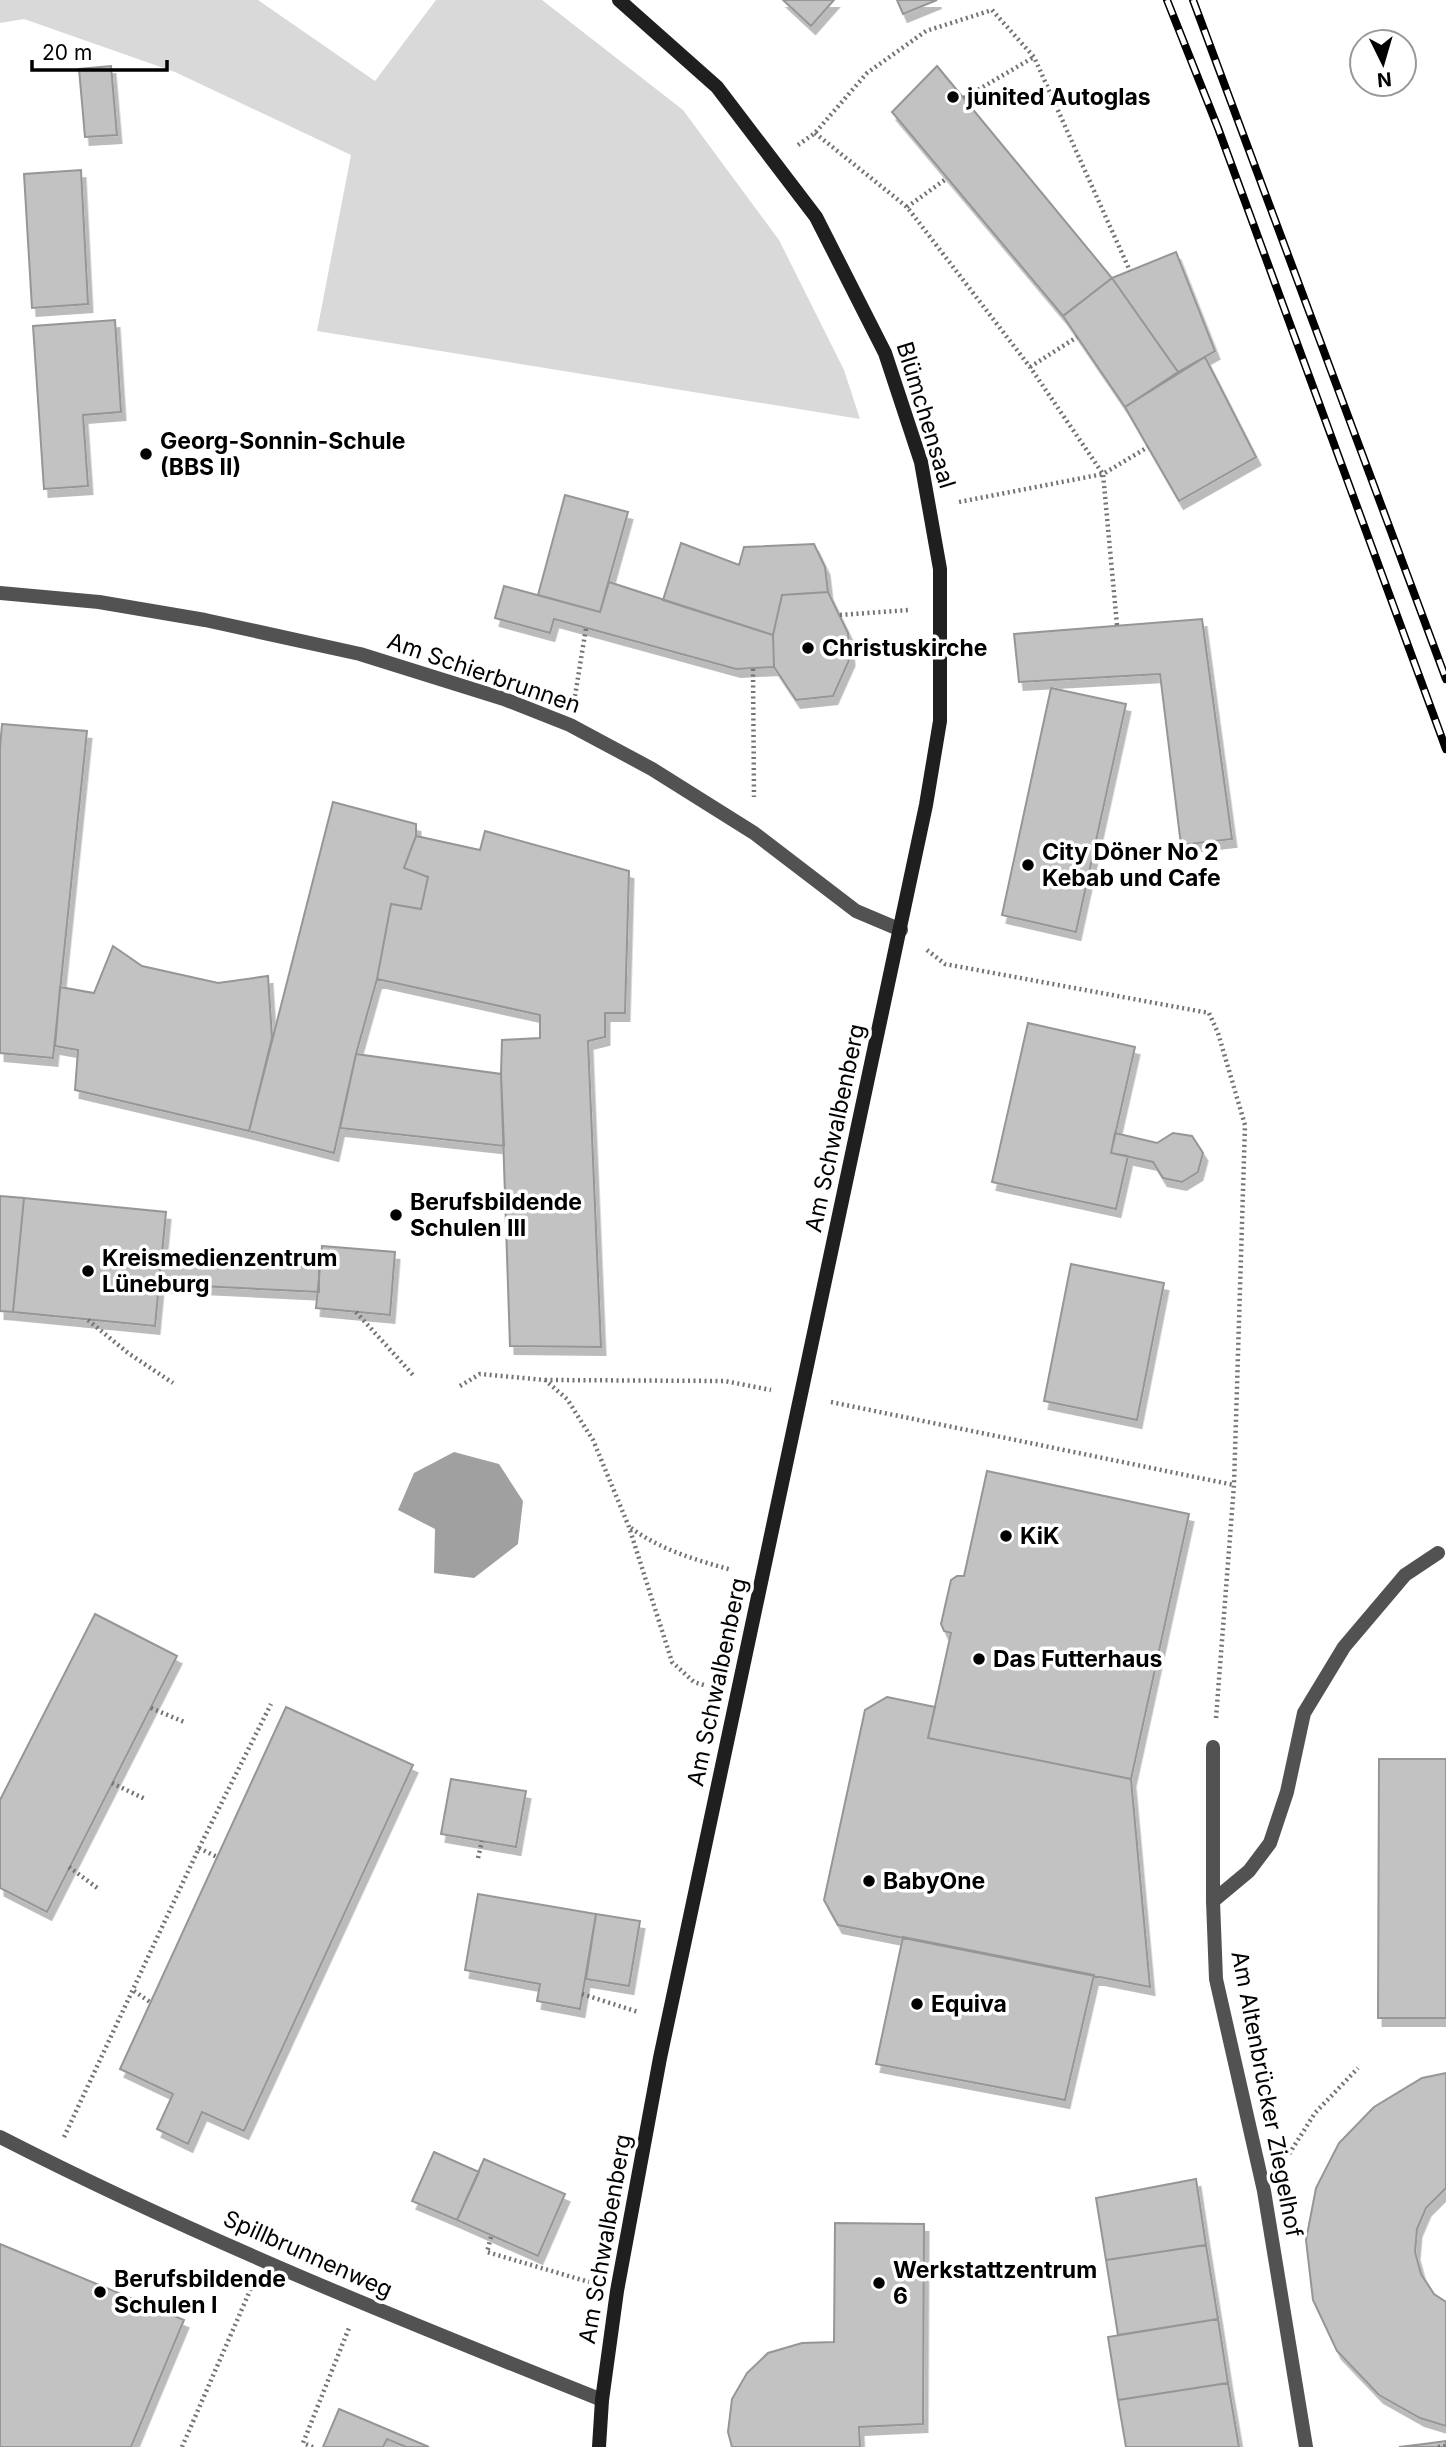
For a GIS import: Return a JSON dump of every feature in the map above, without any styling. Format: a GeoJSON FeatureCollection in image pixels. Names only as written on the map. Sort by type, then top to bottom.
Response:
{"type":"FeatureCollection","features":[{"type":"Feature","properties":{"kind":"street","name":"Blümchensaal"},"geometry":{"type":"LineString","coordinates":[[619,0],[717,87],[816,216],[885,353],[921,462],[940,569],[940,721],[901,930]]}},
{"type":"Feature","properties":{"kind":"street","name":"Am Schierbrunnen"},"geometry":{"type":"LineString","coordinates":[[0,593],[99,602],[205,620],[360,654],[504,699],[570,725],[652,769],[754,834],[856,911],[901,930]]}},
{"type":"Feature","properties":{"kind":"street","name":"Am Schwalbenberg"},"geometry":{"type":"LineString","coordinates":[[599,2447],[602,2400],[617,2291],[668,2022],[901,930]]}},
{"type":"Feature","properties":{"kind":"street"},"geometry":{"type":"LineString","coordinates":[[1213,1901],[1250,1871],[1270,1843],[1287,1792],[1304,1713],[1344,1647],[1405,1575],[1438,1553]]}},
{"type":"Feature","properties":{"kind":"street","name":"Am Altenbrücker Ziegelhof"},"geometry":{"type":"LineString","coordinates":[[1213,1747],[1216,1979],[1264,2191],[1306,2447]]}},
{"type":"Feature","properties":{"kind":"street","name":"Spillbrunnenweg"},"geometry":{"type":"LineString","coordinates":[[0,2137],[359,2303],[602,2400]]}},
{"type":"Feature","properties":{"kind":"path"},"geometry":{"type":"LineString","coordinates":[[774,162],[815,133],[867,73],[926,31],[992,10],[1034,57],[1130,271]]}},
{"type":"Feature","properties":{"kind":"path"},"geometry":{"type":"LineString","coordinates":[[964,98],[1034,57]]}},
{"type":"Feature","properties":{"kind":"path"},"geometry":{"type":"LineString","coordinates":[[815,133],[907,207],[1030,367],[1103,474],[1117,625]]}},
{"type":"Feature","properties":{"kind":"path"},"geometry":{"type":"LineString","coordinates":[[907,207],[946,179]]}},
{"type":"Feature","properties":{"kind":"path"},"geometry":{"type":"LineString","coordinates":[[1030,367],[1077,338]]}},
{"type":"Feature","properties":{"kind":"path"},"geometry":{"type":"LineString","coordinates":[[930,507],[1103,474],[1147,447]]}},
{"type":"Feature","properties":{"kind":"path"},"geometry":{"type":"LineString","coordinates":[[840,615],[941,608]]}},
{"type":"Feature","properties":{"kind":"path"},"geometry":{"type":"LineString","coordinates":[[570,725],[586,628]]}},
{"type":"Feature","properties":{"kind":"path"},"geometry":{"type":"LineString","coordinates":[[753,668],[754,834]]}},
{"type":"Feature","properties":{"kind":"path"},"geometry":{"type":"LineString","coordinates":[[901,930],[945,964],[1209,1013],[1218,1033],[1245,1125],[1234,1485],[1213,1747]]}},
{"type":"Feature","properties":{"kind":"path"},"geometry":{"type":"LineString","coordinates":[[356,1312],[413,1375]]}},
{"type":"Feature","properties":{"kind":"path"},"geometry":{"type":"LineString","coordinates":[[88,1320],[128,1353],[173,1383]]}},
{"type":"Feature","properties":{"kind":"path"},"geometry":{"type":"LineString","coordinates":[[460,1386],[480,1374],[545,1380],[725,1381],[802,1396]]}},
{"type":"Feature","properties":{"kind":"path"},"geometry":{"type":"LineString","coordinates":[[545,1380],[567,1398],[593,1440],[629,1527],[672,1662],[694,1682],[738,1695]]}},
{"type":"Feature","properties":{"kind":"path"},"geometry":{"type":"LineString","coordinates":[[834,1403],[1234,1485]]}},
{"type":"Feature","properties":{"kind":"path"},"geometry":{"type":"LineString","coordinates":[[629,1527],[675,1553],[763,1579]]}},
{"type":"Feature","properties":{"kind":"path"},"geometry":{"type":"LineString","coordinates":[[52,2163],[199,1848],[271,1704]]}},
{"type":"Feature","properties":{"kind":"path"},"geometry":{"type":"LineString","coordinates":[[151,1708],[184,1722]]}},
{"type":"Feature","properties":{"kind":"path"},"geometry":{"type":"LineString","coordinates":[[112,1783],[145,1799]]}},
{"type":"Feature","properties":{"kind":"path"},"geometry":{"type":"LineString","coordinates":[[478,1858],[482,1841]]}},
{"type":"Feature","properties":{"kind":"path"},"geometry":{"type":"LineString","coordinates":[[199,1848],[217,1857]]}},
{"type":"Feature","properties":{"kind":"path"},"geometry":{"type":"LineString","coordinates":[[69,1867],[100,1890]]}},
{"type":"Feature","properties":{"kind":"path"},"geometry":{"type":"LineString","coordinates":[[134,1991],[150,2002]]}},
{"type":"Feature","properties":{"kind":"path"},"geometry":{"type":"LineString","coordinates":[[582,1993],[668,2022]]}},
{"type":"Feature","properties":{"kind":"path"},"geometry":{"type":"LineString","coordinates":[[1264,2191],[1315,2113],[1358,2068]]}},
{"type":"Feature","properties":{"kind":"path"},"geometry":{"type":"LineString","coordinates":[[491,2237],[487,2252],[617,2291]]}},
{"type":"Feature","properties":{"kind":"path"},"geometry":{"type":"LineString","coordinates":[[182,2447],[264,2260]]}},
{"type":"Feature","properties":{"kind":"path"},"geometry":{"type":"LineString","coordinates":[[313,2447],[303,2443],[359,2303]]}},
{"type":"Feature","properties":{"kind":"path"},"geometry":{"type":"LineString","coordinates":[[1438,2447],[1446,2446]]}},
{"type":"Feature","properties":{"kind":"shaded area"},"geometry":{"type":"Polygon","coordinates":[[[0,0],[258,0],[375,81],[436,0],[542,0],[683,110],[779,240],[844,370],[860,419],[317,331],[351,155],[175,72],[24,19],[0,23],[0,0]]]}},
{"type":"Feature","properties":{"kind":"shaded area"},"geometry":{"type":"Polygon","coordinates":[[[454,1452],[499,1464],[523,1501],[518,1544],[474,1578],[434,1573],[435,1529],[398,1510],[414,1473],[454,1452]]]}},
{"type":"Feature","properties":{"kind":"building"},"geometry":{"type":"Polygon","coordinates":[[[783,0],[834,0],[811,26],[783,0]]]}},
{"type":"Feature","properties":{"kind":"building"},"geometry":{"type":"Polygon","coordinates":[[[897,0],[937,0],[903,14],[897,0]]]}},
{"type":"Feature","properties":{"kind":"building"},"geometry":{"type":"Polygon","coordinates":[[[111,66],[117,135],[85,137],[79,69],[111,66]]]}},
{"type":"Feature","properties":{"kind":"building"},"geometry":{"type":"Polygon","coordinates":[[[937,66],[1112,278],[1063,316],[892,112],[937,66]]]}},
{"type":"Feature","properties":{"kind":"building"},"geometry":{"type":"Polygon","coordinates":[[[81,170],[88,304],[32,308],[24,174],[81,170]]]}},
{"type":"Feature","properties":{"kind":"building"},"geometry":{"type":"Polygon","coordinates":[[[1176,252],[1215,351],[1178,372],[1112,278],[1176,252]]]}},
{"type":"Feature","properties":{"kind":"building"},"geometry":{"type":"Polygon","coordinates":[[[1112,278],[1178,372],[1125,407],[1063,316],[1112,278]]]}},
{"type":"Feature","properties":{"kind":"building"},"geometry":{"type":"Polygon","coordinates":[[[115,320],[121,412],[83,415],[88,486],[44,489],[33,326],[115,320]]]}},
{"type":"Feature","properties":{"kind":"building"},"geometry":{"type":"Polygon","coordinates":[[[1205,357],[1256,457],[1179,501],[1125,407],[1205,357]]]}},
{"type":"Feature","properties":{"kind":"building"},"geometry":{"type":"Polygon","coordinates":[[[565,495],[628,512],[600,612],[538,595],[565,495]]]}},
{"type":"Feature","properties":{"kind":"building"},"geometry":{"type":"Polygon","coordinates":[[[681,543],[739,565],[744,547],[814,544],[825,567],[828,592],[782,595],[773,635],[663,600],[681,543]]]}},
{"type":"Feature","properties":{"kind":"building"},"geometry":{"type":"Polygon","coordinates":[[[609,582],[773,635],[774,667],[736,669],[554,619],[550,633],[495,618],[504,586],[600,612],[609,582]]]}},
{"type":"Feature","properties":{"kind":"building"},"geometry":{"type":"Polygon","coordinates":[[[828,592],[848,633],[850,658],[833,696],[796,700],[774,667],[773,635],[782,595],[828,592]]]}},
{"type":"Feature","properties":{"kind":"building"},"geometry":{"type":"Polygon","coordinates":[[[1202,619],[1232,839],[1181,845],[1160,674],[1019,682],[1014,634],[1202,619]]]}},
{"type":"Feature","properties":{"kind":"building"},"geometry":{"type":"Polygon","coordinates":[[[1051,688],[1126,704],[1076,932],[1002,915],[1051,688]]]}},
{"type":"Feature","properties":{"kind":"building"},"geometry":{"type":"Polygon","coordinates":[[[2,724],[87,731],[53,1058],[0,1053],[2,724]]]}},
{"type":"Feature","properties":{"kind":"building"},"geometry":{"type":"Polygon","coordinates":[[[333,802],[416,824],[416,836],[404,868],[428,877],[421,909],[391,904],[377,979],[356,1054],[334,1153],[249,1131],[333,802]]]}},
{"type":"Feature","properties":{"kind":"building"},"geometry":{"type":"Polygon","coordinates":[[[485,831],[629,871],[625,1013],[605,1013],[605,1037],[588,1041],[601,1347],[510,1346],[502,1040],[540,1038],[540,1015],[377,979],[391,904],[421,909],[428,877],[404,868],[416,836],[480,850],[485,831]]]}},
{"type":"Feature","properties":{"kind":"building"},"geometry":{"type":"Polygon","coordinates":[[[113,946],[142,966],[218,983],[268,976],[272,1038],[249,1131],[75,1090],[78,1050],[55,1046],[60,987],[94,993],[113,946]]]}},
{"type":"Feature","properties":{"kind":"building"},"geometry":{"type":"Polygon","coordinates":[[[1028,1023],[1135,1047],[1111,1153],[1128,1156],[1116,1209],[992,1182],[1028,1023]]]}},
{"type":"Feature","properties":{"kind":"building"},"geometry":{"type":"Polygon","coordinates":[[[356,1054],[501,1074],[504,1146],[340,1128],[356,1054]]]}},
{"type":"Feature","properties":{"kind":"building"},"geometry":{"type":"Polygon","coordinates":[[[1115,1133],[1157,1143],[1173,1133],[1192,1136],[1203,1153],[1198,1172],[1182,1182],[1163,1178],[1153,1162],[1111,1153],[1115,1133]]]}},
{"type":"Feature","properties":{"kind":"building"},"geometry":{"type":"Polygon","coordinates":[[[0,1196],[24,1198],[13,1312],[0,1311],[0,1196]]]}},
{"type":"Feature","properties":{"kind":"building","name":"Kreismedienzentrum Lüneburg"},"geometry":{"type":"Polygon","coordinates":[[[24,1198],[166,1212],[155,1326],[13,1312],[24,1198]]]}},
{"type":"Feature","properties":{"kind":"building"},"geometry":{"type":"Polygon","coordinates":[[[322,1246],[395,1252],[390,1315],[316,1308],[322,1246]]]}},
{"type":"Feature","properties":{"kind":"building"},"geometry":{"type":"Polygon","coordinates":[[[161,1259],[319,1267],[319,1292],[159,1284],[161,1259]]]}},
{"type":"Feature","properties":{"kind":"building"},"geometry":{"type":"Polygon","coordinates":[[[1071,1264],[1164,1283],[1137,1420],[1044,1401],[1071,1264]]]}},
{"type":"Feature","properties":{"kind":"building"},"geometry":{"type":"Polygon","coordinates":[[[987,1471],[1189,1514],[1131,1779],[928,1738],[951,1633],[944,1631],[941,1624],[951,1580],[964,1576],[987,1471]]]}},
{"type":"Feature","properties":{"kind":"building"},"geometry":{"type":"Polygon","coordinates":[[[95,1614],[177,1656],[47,1912],[0,1888],[0,1800],[95,1614]]]}},
{"type":"Feature","properties":{"kind":"building"},"geometry":{"type":"Polygon","coordinates":[[[887,1697],[935,1707],[928,1738],[1131,1779],[1150,1987],[838,1925],[824,1900],[865,1710],[887,1697]]]}},
{"type":"Feature","properties":{"kind":"building"},"geometry":{"type":"Polygon","coordinates":[[[286,1707],[413,1765],[244,2131],[202,2112],[188,2144],[157,2129],[173,2094],[120,2069],[286,1707]]]}},
{"type":"Feature","properties":{"kind":"building"},"geometry":{"type":"Polygon","coordinates":[[[1379,1759],[1446,1759],[1446,2018],[1378,2018],[1379,1759]]]}},
{"type":"Feature","properties":{"kind":"building"},"geometry":{"type":"Polygon","coordinates":[[[451,1779],[526,1791],[516,1847],[441,1834],[451,1779]]]}},
{"type":"Feature","properties":{"kind":"building"},"geometry":{"type":"Polygon","coordinates":[[[478,1894],[596,1914],[580,2009],[537,2001],[540,1984],[465,1970],[478,1894]]]}},
{"type":"Feature","properties":{"kind":"building"},"geometry":{"type":"Polygon","coordinates":[[[596,1914],[640,1921],[629,1986],[586,1979],[596,1914]]]}},
{"type":"Feature","properties":{"kind":"building"},"geometry":{"type":"Polygon","coordinates":[[[903,1937],[1094,1975],[1065,2100],[876,2064],[903,1937]]]}},
{"type":"Feature","properties":{"kind":"building"},"geometry":{"type":"Polygon","coordinates":[[[1446,2073],[1446,2188],[1426,2208],[1417,2229],[1415,2252],[1421,2274],[1434,2294],[1446,2302],[1446,2426],[1420,2418],[1379,2395],[1337,2351],[1313,2300],[1306,2240],[1316,2188],[1339,2143],[1374,2107],[1422,2078],[1446,2073]]]}},
{"type":"Feature","properties":{"kind":"building"},"geometry":{"type":"Polygon","coordinates":[[[434,2152],[479,2172],[457,2220],[412,2201],[434,2152]]]}},
{"type":"Feature","properties":{"kind":"building"},"geometry":{"type":"Polygon","coordinates":[[[484,2159],[565,2194],[538,2256],[457,2220],[484,2159]]]}},
{"type":"Feature","properties":{"kind":"building"},"geometry":{"type":"Polygon","coordinates":[[[1196,2179],[1206,2245],[1106,2260],[1096,2198],[1196,2179]]]}},
{"type":"Feature","properties":{"kind":"building","name":"Werkstattzentrum 6"},"geometry":{"type":"Polygon","coordinates":[[[835,2223],[924,2224],[923,2424],[859,2427],[860,2447],[732,2447],[728,2432],[732,2399],[747,2373],[768,2353],[802,2343],[834,2342],[835,2223]]]}},
{"type":"Feature","properties":{"kind":"building"},"geometry":{"type":"Polygon","coordinates":[[[0,2244],[184,2320],[131,2447],[0,2447],[0,2244]]]}},
{"type":"Feature","properties":{"kind":"building"},"geometry":{"type":"Polygon","coordinates":[[[1206,2245],[1218,2319],[1118,2335],[1106,2260],[1206,2245]]]}},
{"type":"Feature","properties":{"kind":"building"},"geometry":{"type":"Polygon","coordinates":[[[1218,2319],[1228,2383],[1118,2400],[1108,2337],[1218,2319]]]}},
{"type":"Feature","properties":{"kind":"building"},"geometry":{"type":"Polygon","coordinates":[[[1228,2383],[1239,2447],[1126,2447],[1118,2400],[1228,2383]]]}},
{"type":"Feature","properties":{"kind":"building"},"geometry":{"type":"Polygon","coordinates":[[[339,2409],[429,2447],[406,2447],[387,2439],[383,2447],[323,2447],[339,2409]]]}},
{"type":"Feature","properties":{"kind":"building"},"geometry":{"type":"Polygon","coordinates":[[[1446,2441],[1446,2447],[1399,2447],[1424,2444],[1446,2441]]]}},
{"type":"Feature","properties":{"kind":"railway"},"geometry":{"type":"LineString","coordinates":[[1167,0],[1218,128],[1446,749]]}},
{"type":"Feature","properties":{"kind":"railway"},"geometry":{"type":"LineString","coordinates":[[1193,0],[1446,679]]}},
{"type":"Feature","properties":{"kind":"place","name":"junited Autoglas"},"geometry":{"type":"Point","coordinates":[953,97]}},
{"type":"Feature","properties":{"kind":"place","name":"Georg-Sonnin-Schule (BBS II)"},"geometry":{"type":"Point","coordinates":[146,454]}},
{"type":"Feature","properties":{"kind":"place","name":"Christuskirche"},"geometry":{"type":"Point","coordinates":[808,648]}},
{"type":"Feature","properties":{"kind":"place","name":"City Döner No 2 Kebab und Cafe"},"geometry":{"type":"Point","coordinates":[1028,865]}},
{"type":"Feature","properties":{"kind":"place","name":"Berufsbildende Schulen III"},"geometry":{"type":"Point","coordinates":[396,1215]}},
{"type":"Feature","properties":{"kind":"place","name":"Kreismedienzentrum Lüneburg"},"geometry":{"type":"Point","coordinates":[88,1271]}},
{"type":"Feature","properties":{"kind":"place","name":"KiK"},"geometry":{"type":"Point","coordinates":[1006,1536]}},
{"type":"Feature","properties":{"kind":"place","name":"Das Futterhaus"},"geometry":{"type":"Point","coordinates":[979,1659]}},
{"type":"Feature","properties":{"kind":"place","name":"BabyOne"},"geometry":{"type":"Point","coordinates":[869,1881]}},
{"type":"Feature","properties":{"kind":"place","name":"Equiva"},"geometry":{"type":"Point","coordinates":[917,2004]}},
{"type":"Feature","properties":{"kind":"place","name":"Werkstattzentrum 6"},"geometry":{"type":"Point","coordinates":[879,2283]}},
{"type":"Feature","properties":{"kind":"place","name":"Berufsbildende Schulen I"},"geometry":{"type":"Point","coordinates":[100,2292]}}]}
